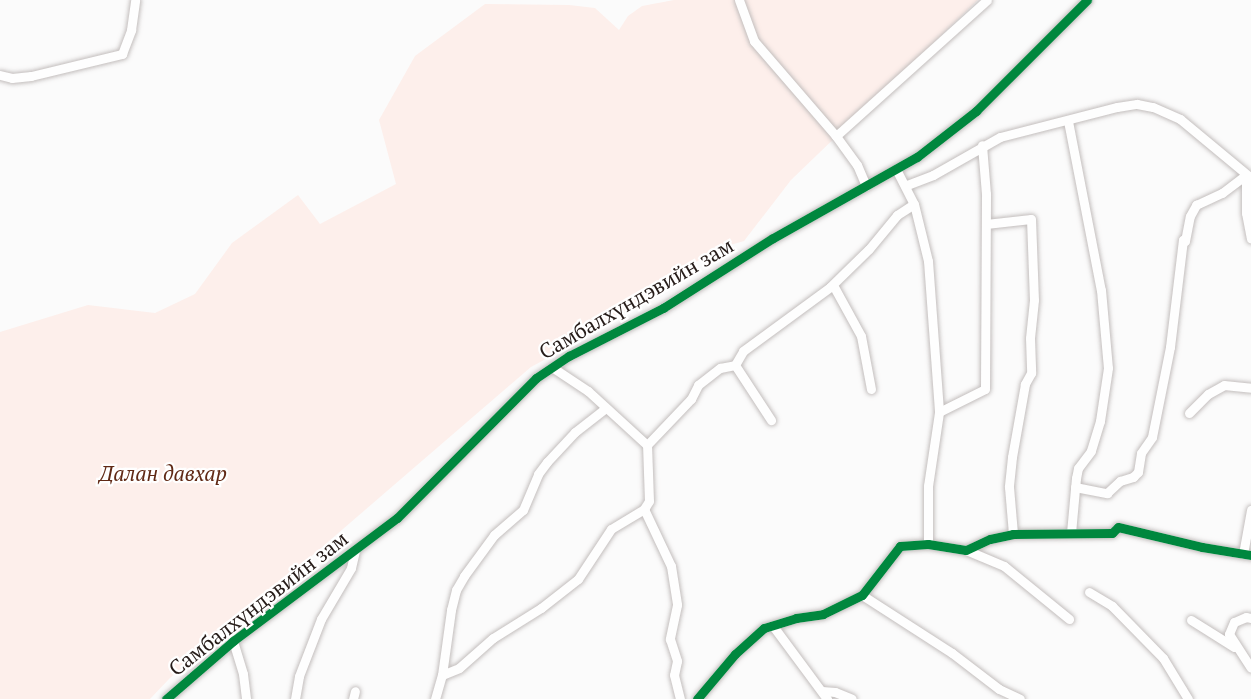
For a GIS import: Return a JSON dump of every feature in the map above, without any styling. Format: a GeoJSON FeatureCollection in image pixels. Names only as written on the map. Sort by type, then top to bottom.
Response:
{"type":"FeatureCollection","features":[{"type":"Feature","properties":{"kind":"street"},"geometry":{"type":"LineString","coordinates":[[0,75],[12,78],[31,76],[122,54],[131,30],[135,0]]}},
{"type":"Feature","properties":{"kind":"street"},"geometry":{"type":"LineString","coordinates":[[739,0],[754,41],[836,136],[857,165],[866,186]]}},
{"type":"Feature","properties":{"kind":"street"},"geometry":{"type":"LineString","coordinates":[[836,136],[987,0]]}},
{"type":"Feature","properties":{"kind":"street","name":"Самбалхүндэвийн зам"},"geometry":{"type":"LineString","coordinates":[[166,699],[232,641],[408,508],[508,404],[552,367],[663,308],[742,257],[896,170],[976,111],[1087,0]]}},
{"type":"Feature","properties":{"kind":"street"},"geometry":{"type":"LineString","coordinates":[[906,185],[933,175],[982,145],[1016,131],[1129,104],[1153,107],[1191,126],[1248,176]]}},
{"type":"Feature","properties":{"kind":"street"},"geometry":{"type":"LineString","coordinates":[[1068,120],[1101,290],[1108,368],[1100,421],[1091,451],[1078,468],[1071,533]]}},
{"type":"Feature","properties":{"kind":"street"},"geometry":{"type":"LineString","coordinates":[[939,412],[985,389],[986,224],[982,145]]}},
{"type":"Feature","properties":{"kind":"street"},"geometry":{"type":"LineString","coordinates":[[896,170],[906,185],[914,204],[926,251],[933,305],[933,353],[939,412],[928,486],[928,544]]}},
{"type":"Feature","properties":{"kind":"street"},"geometry":{"type":"LineString","coordinates":[[1248,176],[1246,213],[1251,239]]}},
{"type":"Feature","properties":{"kind":"street"},"geometry":{"type":"LineString","coordinates":[[1075,488],[1107,493],[1120,481],[1133,477],[1138,472],[1142,453],[1152,437],[1170,347],[1183,240],[1190,216],[1196,205],[1222,193],[1248,176]]}},
{"type":"Feature","properties":{"kind":"street"},"geometry":{"type":"LineString","coordinates":[[647,445],[691,399],[698,385],[720,368],[735,365],[743,351],[832,285],[869,249],[897,215],[914,204]]}},
{"type":"Feature","properties":{"kind":"street"},"geometry":{"type":"LineString","coordinates":[[986,224],[1031,219],[1034,300],[1030,373],[1025,384],[1012,457],[1009,487],[1013,534]]}},
{"type":"Feature","properties":{"kind":"street"},"geometry":{"type":"LineString","coordinates":[[832,285],[861,336],[871,389]]}},
{"type":"Feature","properties":{"kind":"street"},"geometry":{"type":"LineString","coordinates":[[735,365],[771,420]]}},
{"type":"Feature","properties":{"kind":"street"},"geometry":{"type":"LineString","coordinates":[[442,675],[459,668],[493,638],[541,608],[578,579],[611,529],[644,509],[649,501],[647,445],[588,391],[552,367]]}},
{"type":"Feature","properties":{"kind":"street"},"geometry":{"type":"LineString","coordinates":[[1189,413],[1208,394],[1224,386],[1251,388]]}},
{"type":"Feature","properties":{"kind":"street"},"geometry":{"type":"LineString","coordinates":[[435,699],[442,675],[451,610],[456,590],[464,576],[494,535],[523,510],[538,474],[547,462],[575,432],[606,408]]}},
{"type":"Feature","properties":{"kind":"street"},"geometry":{"type":"LineString","coordinates":[[644,509],[671,566],[677,605],[670,639],[677,661],[674,675],[680,699]]}},
{"type":"Feature","properties":{"kind":"street"},"geometry":{"type":"LineString","coordinates":[[966,550],[990,539],[1013,534],[1112,532],[1118,527],[1247,555],[1251,510]]}},
{"type":"Feature","properties":{"kind":"street"},"geometry":{"type":"LineString","coordinates":[[698,699],[735,654],[764,628],[796,618],[823,614],[862,595],[900,546],[928,544],[966,550],[1004,567],[1039,592],[1069,620]]}},
{"type":"Feature","properties":{"kind":"street"},"geometry":{"type":"LineString","coordinates":[[295,699],[299,676],[321,619],[348,574],[355,550]]}},
{"type":"Feature","properties":{"kind":"street"},"geometry":{"type":"LineString","coordinates":[[1089,592],[1112,606],[1163,658],[1188,699]]}},
{"type":"Feature","properties":{"kind":"street"},"geometry":{"type":"LineString","coordinates":[[862,595],[952,653],[999,689],[1020,699]]}},
{"type":"Feature","properties":{"kind":"street"},"geometry":{"type":"LineString","coordinates":[[1251,618],[1246,617],[1234,622],[1229,634],[1234,647],[1251,668]]}},
{"type":"Feature","properties":{"kind":"street"},"geometry":{"type":"LineString","coordinates":[[1191,620],[1234,647]]}},
{"type":"Feature","properties":{"kind":"street"},"geometry":{"type":"LineString","coordinates":[[773,626],[824,695],[835,692],[852,699]]}},
{"type":"Feature","properties":{"kind":"street"},"geometry":{"type":"LineString","coordinates":[[232,641],[243,674],[246,699]]}},
{"type":"Feature","properties":{"kind":"green space","name":"Далан давхар"},"geometry":{"type":"Polygon","coordinates":[[[674,0],[978,0],[791,180],[744,241],[713,250],[605,327],[531,367],[170,678],[150,699],[0,699],[0,332],[88,305],[155,313],[195,294],[232,243],[298,195],[320,224],[396,184],[379,120],[415,56],[485,4],[569,5],[595,8],[619,30],[628,16],[642,6],[674,0]]]}},
{"type":"Feature","properties":{"kind":"cycle path"},"geometry":{"type":"LineString","coordinates":[[166,699],[233,641],[397,518],[536,378],[569,356],[663,308],[773,238],[917,157],[976,111],[1087,0]]}},
{"type":"Feature","properties":{"kind":"cycle path"},"geometry":{"type":"LineString","coordinates":[[697,699],[735,654],[764,628],[796,618],[823,614],[862,595],[900,546],[928,544],[966,550],[990,539],[1013,534],[1112,533],[1118,527],[1202,547],[1251,555]]}}]}
